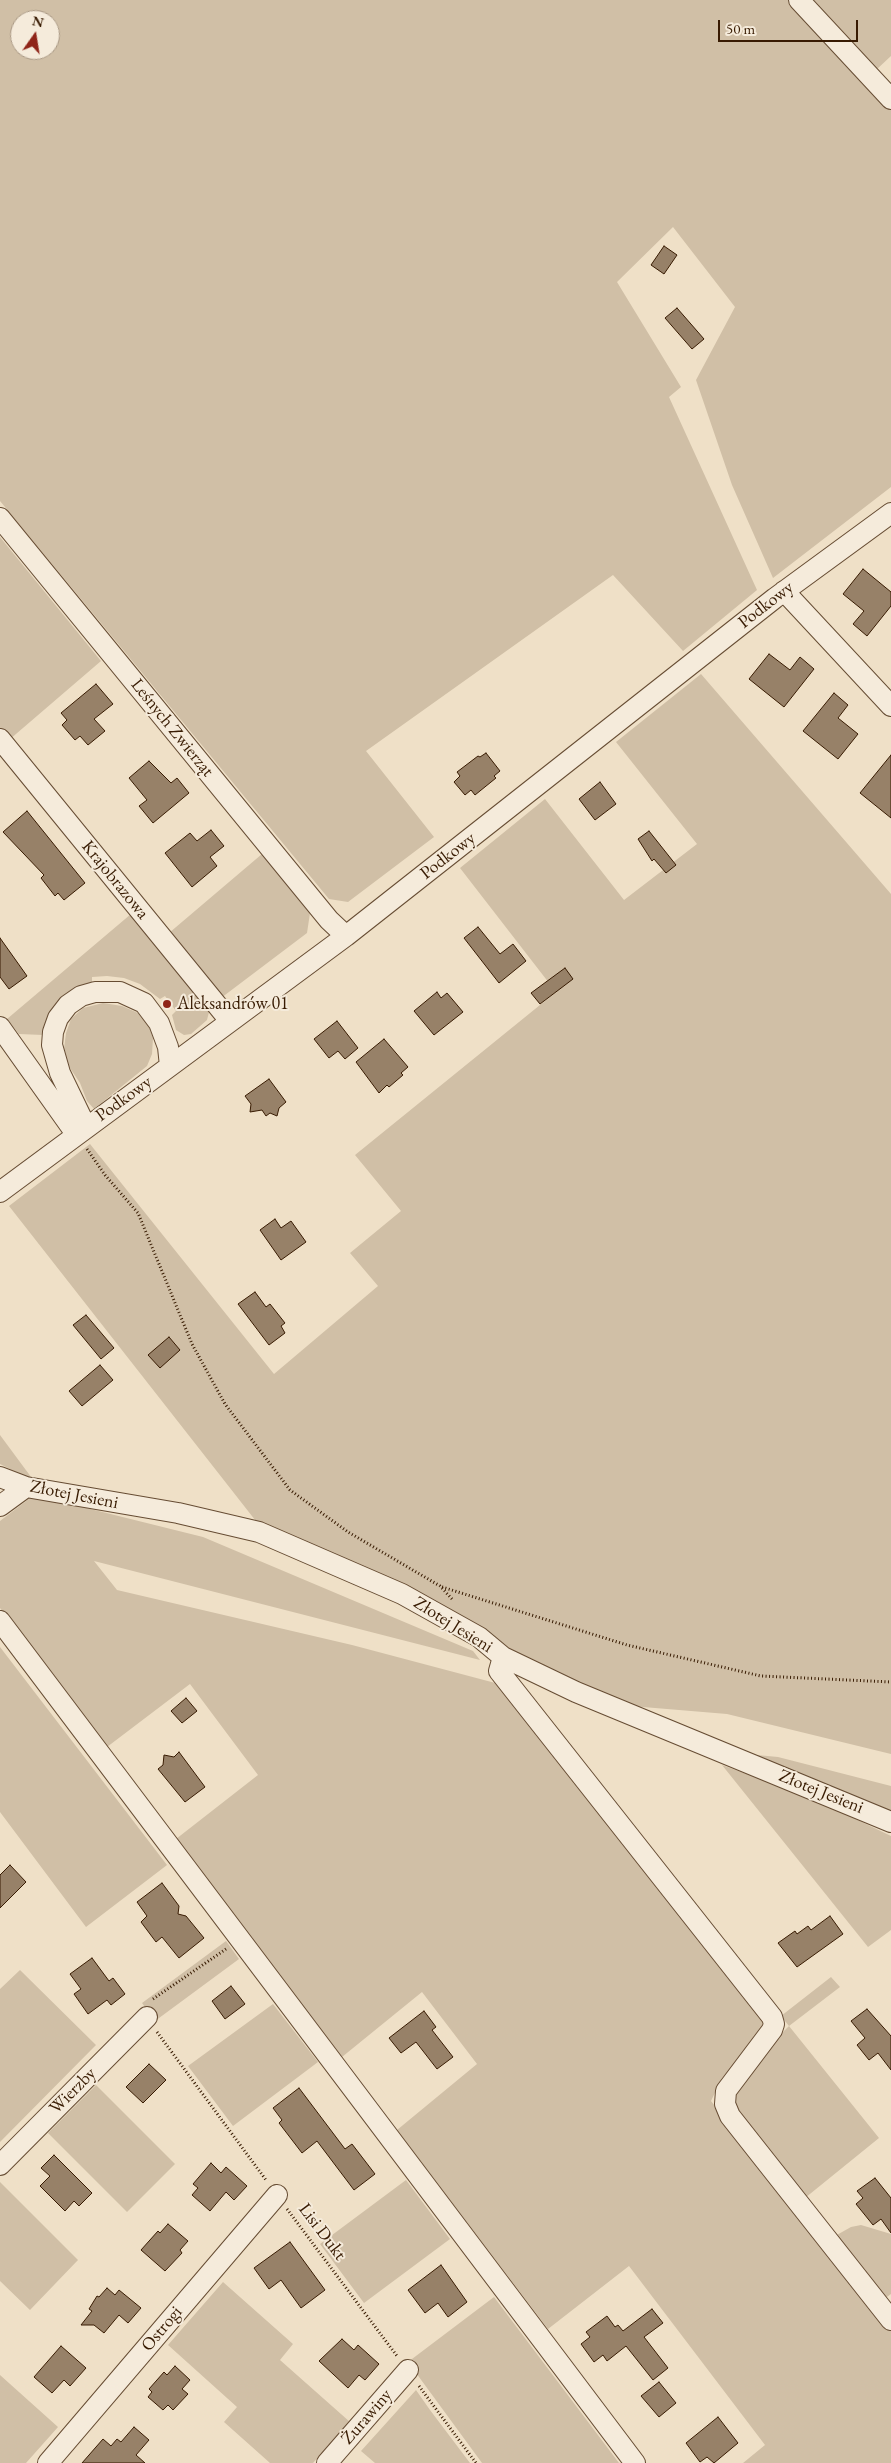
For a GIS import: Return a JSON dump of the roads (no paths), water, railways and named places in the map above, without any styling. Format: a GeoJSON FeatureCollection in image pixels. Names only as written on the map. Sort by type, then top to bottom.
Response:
{"type":"FeatureCollection","features":[{"type":"Feature","properties":{"kind":"street"},"geometry":{"type":"LineString","coordinates":[[799,0],[891,99]]}},
{"type":"Feature","properties":{"kind":"street","name":"Podkowy"},"geometry":{"type":"LineString","coordinates":[[0,1192],[346,936],[784,591],[891,512]]}},
{"type":"Feature","properties":{"kind":"street","name":"Leśnych Zwierząt"},"geometry":{"type":"LineString","coordinates":[[0,518],[329,920],[346,936]]}},
{"type":"Feature","properties":{"kind":"street"},"geometry":{"type":"LineString","coordinates":[[784,591],[891,706]]}},
{"type":"Feature","properties":{"kind":"street","name":"Krajobrazowa"},"geometry":{"type":"LineString","coordinates":[[0,739],[230,1021]]}},
{"type":"Feature","properties":{"kind":"street"},"geometry":{"type":"LineString","coordinates":[[81,1131],[52,1045],[53,1032],[58,1018],[68,1005],[81,996],[95,992],[120,992],[144,1003],[159,1023],[168,1047],[170,1066]]}},
{"type":"Feature","properties":{"kind":"street"},"geometry":{"type":"LineString","coordinates":[[0,1027],[81,1131]]}},
{"type":"Feature","properties":{"kind":"street","name":"Złotej Jesieni"},"geometry":{"type":"LineString","coordinates":[[0,1477],[26,1486],[178,1513],[259,1532],[402,1594],[479,1637],[503,1657],[630,1715],[891,1822]]}},
{"type":"Feature","properties":{"kind":"street"},"geometry":{"type":"LineString","coordinates":[[0,1506],[26,1486]]}},
{"type":"Feature","properties":{"kind":"street"},"geometry":{"type":"LineString","coordinates":[[0,1621],[635,2463]]}},
{"type":"Feature","properties":{"kind":"street"},"geometry":{"type":"LineString","coordinates":[[503,1657],[499,1672],[772,2017],[774,2024],[772,2030],[726,2091],[724,2104],[730,2116],[891,2320]]}},
{"type":"Feature","properties":{"kind":"street","name":"Wierzby"},"geometry":{"type":"LineString","coordinates":[[0,2165],[148,2009]]}},
{"type":"Feature","properties":{"kind":"street","name":"Ostrogi"},"geometry":{"type":"LineString","coordinates":[[48,2463],[277,2195]]}},
{"type":"Feature","properties":{"kind":"street","name":"Żurawiny"},"geometry":{"type":"LineString","coordinates":[[327,2463],[408,2370]]}},
{"type":"Feature","properties":{"kind":"place","name":"Aleksandrów 01"},"geometry":{"type":"Point","coordinates":[167,1004]}}]}
